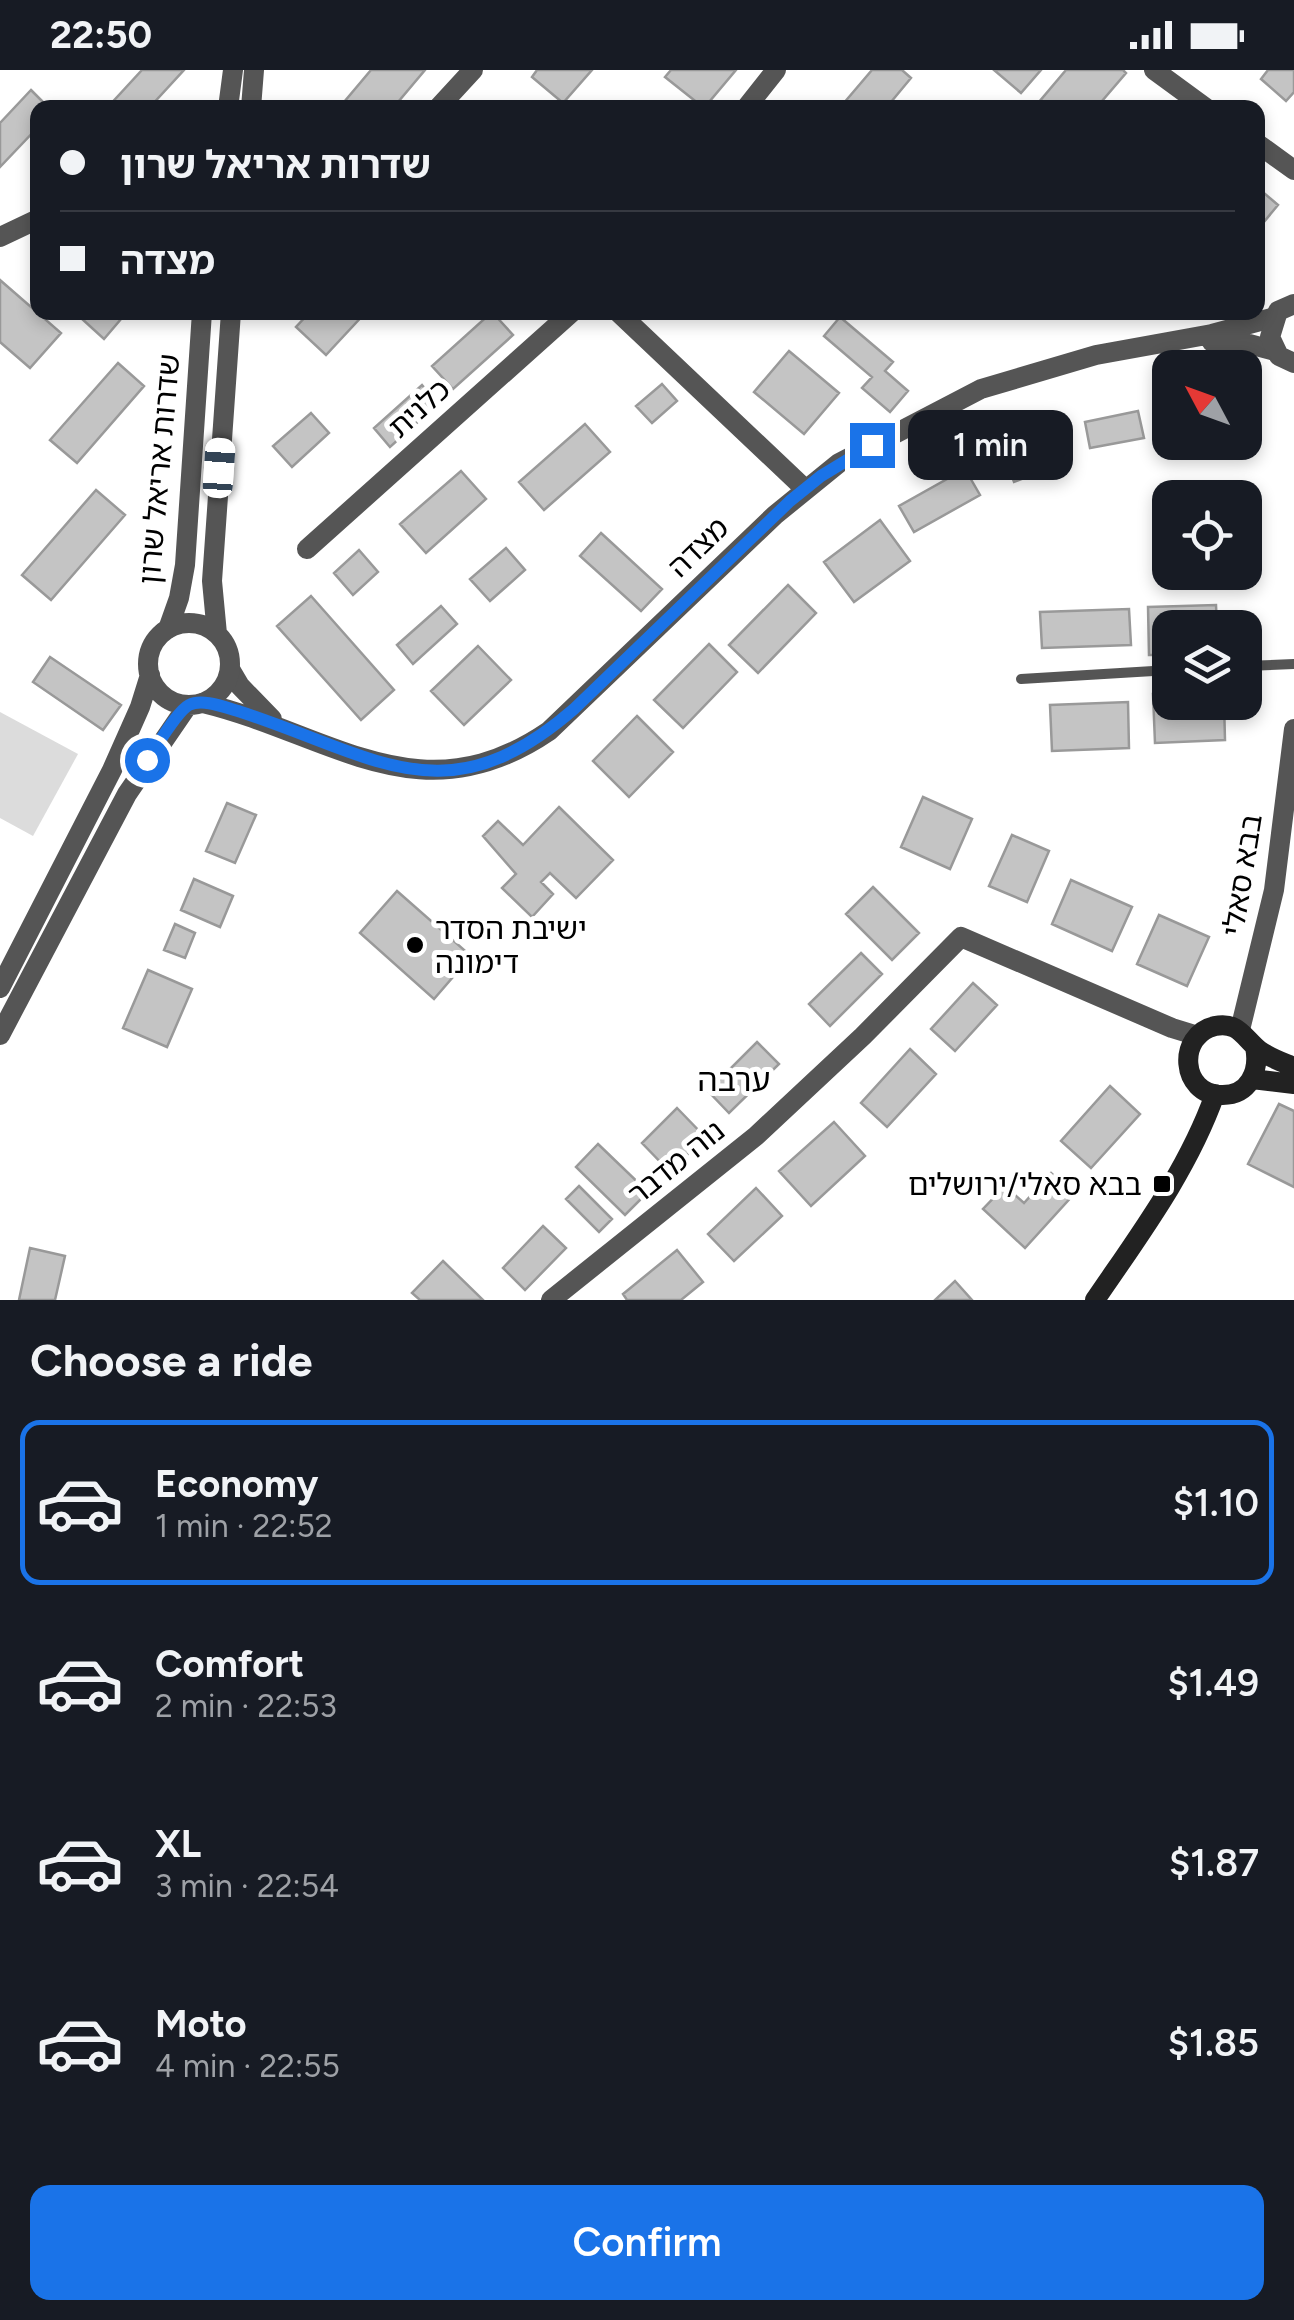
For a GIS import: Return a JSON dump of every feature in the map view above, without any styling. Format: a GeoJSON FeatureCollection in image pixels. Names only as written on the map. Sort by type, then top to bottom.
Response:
{"type":"FeatureCollection","features":[{"type":"Feature","properties":{"kind":"main road"},"geometry":{"type":"LineString","coordinates":[[1255,1046],[1256,1069],[1252,1079],[1234,1094],[1202,1089],[1189,1072],[1188,1052],[1198,1036],[1218,1025],[1240,1030],[1272,1058],[1294,1067]]}},
{"type":"Feature","properties":{"kind":"main road"},"geometry":{"type":"LineString","coordinates":[[1252,1079],[1294,1084]]}},
{"type":"Feature","properties":{"kind":"main road"},"geometry":{"type":"LineString","coordinates":[[1095,1300],[1171,1186],[1215,1094]]}},
{"type":"Feature","properties":{"kind":"street"},"geometry":{"type":"LineString","coordinates":[[229,100],[233,70]]}},
{"type":"Feature","properties":{"kind":"street"},"geometry":{"type":"LineString","coordinates":[[252,100],[254,70]]}},
{"type":"Feature","properties":{"kind":"street"},"geometry":{"type":"LineString","coordinates":[[445,100],[473,70]]}},
{"type":"Feature","properties":{"kind":"street"},"geometry":{"type":"LineString","coordinates":[[752,100],[776,70]]}},
{"type":"Feature","properties":{"kind":"street"},"geometry":{"type":"LineString","coordinates":[[1154,70],[1195,100]]}},
{"type":"Feature","properties":{"kind":"street"},"geometry":{"type":"LineString","coordinates":[[1265,149],[1294,170]]}},
{"type":"Feature","properties":{"kind":"street"},"geometry":{"type":"LineString","coordinates":[[0,237],[30,223]]}},
{"type":"Feature","properties":{"kind":"street","name":"מצדה"},"geometry":{"type":"LineString","coordinates":[[1265,320],[1294,304]]}},
{"type":"Feature","properties":{"kind":"street"},"geometry":{"type":"LineString","coordinates":[[1274,317],[1270,337],[1288,361]]}},
{"type":"Feature","properties":{"kind":"street","name":"שדרות אריאל שרון"},"geometry":{"type":"LineString","coordinates":[[168,628],[185,565],[201,320]]}},
{"type":"Feature","properties":{"kind":"street","name":"שדרות אריאל שרון"},"geometry":{"type":"LineString","coordinates":[[217,634],[213,551],[230,320]]}},
{"type":"Feature","properties":{"kind":"street","name":"כלנית"},"geometry":{"type":"LineString","coordinates":[[307,549],[563,320]]}},
{"type":"Feature","properties":{"kind":"street"},"geometry":{"type":"LineString","coordinates":[[626,320],[805,489]]}},
{"type":"Feature","properties":{"kind":"street","name":"מצדה"},"geometry":{"type":"LineString","coordinates":[[196,704],[290,730],[376,763],[420,771],[460,770],[508,756],[574,709],[805,489],[840,464],[970,393],[1061,364],[1264,320]]}},
{"type":"Feature","properties":{"kind":"street","name":"מצדה"},"geometry":{"type":"LineString","coordinates":[[1165,343],[1232,342],[1262,346],[1288,361]]}},
{"type":"Feature","properties":{"kind":"street"},"geometry":{"type":"LineString","coordinates":[[0,988],[112,770],[140,707],[150,676],[148,658],[152,646],[168,628],[178,624],[199,624],[217,634],[228,650],[230,669],[221,690],[196,704],[147,760],[0,1035]]}},
{"type":"Feature","properties":{"kind":"street","name":"מצדה"},"geometry":{"type":"LineString","coordinates":[[230,669],[254,702],[290,730]]}},
{"type":"Feature","properties":{"kind":"street"},"geometry":{"type":"LineString","coordinates":[[150,676],[166,698],[196,704]]}},
{"type":"Feature","properties":{"kind":"street","name":"בבא סאלי"},"geometry":{"type":"LineString","coordinates":[[1240,1030],[1274,890],[1294,729]]}},
{"type":"Feature","properties":{"kind":"street","name":"נוה מדבר"},"geometry":{"type":"LineString","coordinates":[[551,1300],[756,1136],[863,1036],[960,937],[1198,1036]]}},
{"type":"Feature","properties":{"kind":"lane"},"geometry":{"type":"LineString","coordinates":[[1262,665],[1294,664]]}},
{"type":"Feature","properties":{"kind":"lane"},"geometry":{"type":"LineString","coordinates":[[1021,678],[1152,671]]}},
{"type":"Feature","properties":{"kind":"shaded area"},"geometry":{"type":"Polygon","coordinates":[[[0,712],[78,754],[33,836],[0,818],[0,712]]]}},
{"type":"Feature","properties":{"kind":"building"},"geometry":{"type":"Polygon","coordinates":[[[142,70],[184,70],[156,100],[114,100],[142,70]]]}},
{"type":"Feature","properties":{"kind":"building"},"geometry":{"type":"Polygon","coordinates":[[[371,70],[425,70],[400,100],[346,100],[371,70]]]}},
{"type":"Feature","properties":{"kind":"building"},"geometry":{"type":"Polygon","coordinates":[[[537,70],[592,70],[566,100],[559,100],[532,77],[537,70]]]}},
{"type":"Feature","properties":{"kind":"building"},"geometry":{"type":"Polygon","coordinates":[[[671,70],[736,70],[711,100],[694,100],[665,77],[671,70]]]}},
{"type":"Feature","properties":{"kind":"building"},"geometry":{"type":"Polygon","coordinates":[[[872,70],[902,70],[911,78],[893,100],[846,100],[872,70]]]}},
{"type":"Feature","properties":{"kind":"building"},"geometry":{"type":"Polygon","coordinates":[[[994,70],[1041,70],[1021,93],[994,70]]]}},
{"type":"Feature","properties":{"kind":"building"},"geometry":{"type":"Polygon","coordinates":[[[1066,70],[1126,73],[1103,100],[1041,100],[1066,70]]]}},
{"type":"Feature","properties":{"kind":"building"},"geometry":{"type":"Polygon","coordinates":[[[1268,70],[1294,70],[1294,92],[1286,101],[1261,79],[1268,70]]]}},
{"type":"Feature","properties":{"kind":"building"},"geometry":{"type":"Polygon","coordinates":[[[31,90],[41,100],[30,100],[30,135],[0,167],[0,123],[31,90]]]}},
{"type":"Feature","properties":{"kind":"building"},"geometry":{"type":"Polygon","coordinates":[[[1265,194],[1278,205],[1265,221],[1265,194]]]}},
{"type":"Feature","properties":{"kind":"building"},"geometry":{"type":"Polygon","coordinates":[[[0,280],[30,306],[30,320],[46,320],[61,333],[30,368],[0,342],[0,280]]]}},
{"type":"Feature","properties":{"kind":"building"},"geometry":{"type":"Polygon","coordinates":[[[83,320],[120,320],[104,339],[83,320]]]}},
{"type":"Feature","properties":{"kind":"building"},"geometry":{"type":"Polygon","coordinates":[[[303,320],[359,320],[326,355],[296,327],[303,320]]]}},
{"type":"Feature","properties":{"kind":"building"},"geometry":{"type":"Polygon","coordinates":[[[483,320],[499,320],[513,335],[453,389],[432,366],[483,320]]]}},
{"type":"Feature","properties":{"kind":"building"},"geometry":{"type":"Polygon","coordinates":[[[837,320],[844,320],[893,362],[885,371],[908,391],[890,412],[862,388],[872,377],[824,336],[837,320]]]}},
{"type":"Feature","properties":{"kind":"building"},"geometry":{"type":"Polygon","coordinates":[[[789,351],[839,393],[804,434],[754,392],[789,351]]]}},
{"type":"Feature","properties":{"kind":"building"},"geometry":{"type":"Polygon","coordinates":[[[118,363],[144,386],[77,463],[50,440],[118,363]]]}},
{"type":"Feature","properties":{"kind":"building"},"geometry":{"type":"Polygon","coordinates":[[[662,384],[677,401],[652,423],[636,406],[662,384]]]}},
{"type":"Feature","properties":{"kind":"building"},"geometry":{"type":"Polygon","coordinates":[[[422,385],[438,404],[390,447],[374,428],[422,385]]]}},
{"type":"Feature","properties":{"kind":"building"},"geometry":{"type":"Polygon","coordinates":[[[1138,411],[1144,438],[1090,448],[1085,422],[1138,411]]]}},
{"type":"Feature","properties":{"kind":"building"},"geometry":{"type":"Polygon","coordinates":[[[311,413],[329,433],[292,467],[273,446],[311,413]]]}},
{"type":"Feature","properties":{"kind":"building"},"geometry":{"type":"Polygon","coordinates":[[[585,424],[610,452],[544,510],[519,482],[585,424]]]}},
{"type":"Feature","properties":{"kind":"building"},"geometry":{"type":"Polygon","coordinates":[[[1058,431],[1069,461],[1014,482],[1003,452],[1058,431]]]}},
{"type":"Feature","properties":{"kind":"building"},"geometry":{"type":"Polygon","coordinates":[[[965,469],[980,495],[914,532],[899,506],[965,469]]]}},
{"type":"Feature","properties":{"kind":"building"},"geometry":{"type":"Polygon","coordinates":[[[461,471],[486,499],[426,553],[400,524],[461,471]]]}},
{"type":"Feature","properties":{"kind":"building"},"geometry":{"type":"Polygon","coordinates":[[[96,490],[125,515],[51,600],[22,575],[96,490]]]}},
{"type":"Feature","properties":{"kind":"building"},"geometry":{"type":"Polygon","coordinates":[[[880,520],[910,561],[854,602],[824,562],[880,520]]]}},
{"type":"Feature","properties":{"kind":"building"},"geometry":{"type":"Polygon","coordinates":[[[601,533],[662,589],[641,611],[580,556],[601,533]]]}},
{"type":"Feature","properties":{"kind":"building"},"geometry":{"type":"Polygon","coordinates":[[[506,548],[525,570],[490,601],[470,579],[506,548]]]}},
{"type":"Feature","properties":{"kind":"building"},"geometry":{"type":"Polygon","coordinates":[[[359,550],[378,572],[353,595],[334,573],[359,550]]]}},
{"type":"Feature","properties":{"kind":"building"},"geometry":{"type":"Polygon","coordinates":[[[788,585],[816,613],[758,673],[729,645],[788,585]]]}},
{"type":"Feature","properties":{"kind":"building"},"geometry":{"type":"Polygon","coordinates":[[[311,596],[394,690],[361,720],[277,626],[311,596]]]}},
{"type":"Feature","properties":{"kind":"building"},"geometry":{"type":"Polygon","coordinates":[[[1216,605],[1216,610],[1152,610],[1149,655],[1148,607],[1216,605]]]}},
{"type":"Feature","properties":{"kind":"building"},"geometry":{"type":"Polygon","coordinates":[[[441,606],[457,624],[413,664],[397,645],[441,606]]]}},
{"type":"Feature","properties":{"kind":"building"},"geometry":{"type":"Polygon","coordinates":[[[1129,609],[1131,645],[1042,648],[1040,612],[1129,609]]]}},
{"type":"Feature","properties":{"kind":"building"},"geometry":{"type":"Polygon","coordinates":[[[709,644],[737,672],[683,728],[654,700],[709,644]]]}},
{"type":"Feature","properties":{"kind":"building"},"geometry":{"type":"Polygon","coordinates":[[[478,646],[511,680],[464,725],[431,691],[478,646]]]}},
{"type":"Feature","properties":{"kind":"building"},"geometry":{"type":"Polygon","coordinates":[[[50,657],[121,705],[103,730],[33,682],[50,657]]]}},
{"type":"Feature","properties":{"kind":"building"},"geometry":{"type":"Polygon","coordinates":[[[1128,702],[1129,748],[1052,751],[1050,705],[1128,702]]]}},
{"type":"Feature","properties":{"kind":"building"},"geometry":{"type":"Polygon","coordinates":[[[637,716],[673,752],[629,797],[593,761],[637,716]]]}},
{"type":"Feature","properties":{"kind":"building"},"geometry":{"type":"Polygon","coordinates":[[[1154,720],[1224,720],[1225,740],[1155,743],[1154,720]]]}},
{"type":"Feature","properties":{"kind":"building"},"geometry":{"type":"Polygon","coordinates":[[[923,797],[972,819],[950,869],[901,847],[923,797]]]}},
{"type":"Feature","properties":{"kind":"building"},"geometry":{"type":"Polygon","coordinates":[[[227,803],[256,815],[235,863],[206,851],[227,803]]]}},
{"type":"Feature","properties":{"kind":"building"},"geometry":{"type":"Polygon","coordinates":[[[559,807],[613,860],[576,898],[550,873],[541,882],[553,894],[532,917],[502,888],[516,874],[483,836],[498,821],[523,845],[559,807]]]}},
{"type":"Feature","properties":{"kind":"building"},"geometry":{"type":"Polygon","coordinates":[[[1012,835],[1049,851],[1027,902],[989,886],[1012,835]]]}},
{"type":"Feature","properties":{"kind":"building"},"geometry":{"type":"Polygon","coordinates":[[[194,879],[233,896],[220,927],[181,910],[194,879]]]}},
{"type":"Feature","properties":{"kind":"building"},"geometry":{"type":"Polygon","coordinates":[[[1071,880],[1132,907],[1112,951],[1052,924],[1071,880]]]}},
{"type":"Feature","properties":{"kind":"building"},"geometry":{"type":"Polygon","coordinates":[[[873,887],[919,933],[892,960],[846,914],[873,887]]]}},
{"type":"Feature","properties":{"kind":"building","name":"ישיבת הסדר דימונה"},"geometry":{"type":"Polygon","coordinates":[[[397,891],[471,956],[434,999],[360,933],[397,891]]]}},
{"type":"Feature","properties":{"kind":"building"},"geometry":{"type":"Polygon","coordinates":[[[1159,915],[1209,937],[1187,986],[1137,964],[1159,915]]]}},
{"type":"Feature","properties":{"kind":"building"},"geometry":{"type":"Polygon","coordinates":[[[175,924],[195,933],[185,958],[164,950],[175,924]]]}},
{"type":"Feature","properties":{"kind":"building"},"geometry":{"type":"Polygon","coordinates":[[[861,953],[882,974],[830,1026],[809,1004],[861,953]]]}},
{"type":"Feature","properties":{"kind":"building"},"geometry":{"type":"Polygon","coordinates":[[[148,970],[192,989],[167,1047],[123,1028],[148,970]]]}},
{"type":"Feature","properties":{"kind":"building"},"geometry":{"type":"Polygon","coordinates":[[[973,983],[997,1005],[955,1051],[931,1029],[973,983]]]}},
{"type":"Feature","properties":{"kind":"building"},"geometry":{"type":"Polygon","coordinates":[[[757,1042],[779,1064],[729,1113],[708,1091],[757,1042]]]}},
{"type":"Feature","properties":{"kind":"building"},"geometry":{"type":"Polygon","coordinates":[[[910,1049],[936,1074],[887,1127],[861,1103],[910,1049]]]}},
{"type":"Feature","properties":{"kind":"building"},"geometry":{"type":"Polygon","coordinates":[[[1110,1086],[1140,1114],[1091,1168],[1061,1141],[1110,1086]]]}},
{"type":"Feature","properties":{"kind":"building"},"geometry":{"type":"Polygon","coordinates":[[[1279,1104],[1294,1111],[1294,1187],[1248,1164],[1279,1104]]]}},
{"type":"Feature","properties":{"kind":"building"},"geometry":{"type":"Polygon","coordinates":[[[677,1108],[705,1137],[670,1172],[642,1143],[677,1108]]]}},
{"type":"Feature","properties":{"kind":"building"},"geometry":{"type":"Polygon","coordinates":[[[834,1122],[865,1156],[811,1206],[779,1171],[834,1122]]]}},
{"type":"Feature","properties":{"kind":"building"},"geometry":{"type":"Polygon","coordinates":[[[598,1144],[648,1192],[625,1215],[576,1167],[598,1144]]]}},
{"type":"Feature","properties":{"kind":"building"},"geometry":{"type":"Polygon","coordinates":[[[1051,1173],[1074,1194],[1025,1248],[983,1209],[1005,1186],[1024,1203],[1051,1173]]]}},
{"type":"Feature","properties":{"kind":"building"},"geometry":{"type":"Polygon","coordinates":[[[579,1186],[612,1219],[599,1232],[566,1199],[579,1186]]]}},
{"type":"Feature","properties":{"kind":"building"},"geometry":{"type":"Polygon","coordinates":[[[756,1188],[782,1216],[734,1261],[708,1234],[756,1188]]]}},
{"type":"Feature","properties":{"kind":"building"},"geometry":{"type":"Polygon","coordinates":[[[543,1226],[566,1248],[525,1290],[503,1268],[543,1226]]]}},
{"type":"Feature","properties":{"kind":"building"},"geometry":{"type":"Polygon","coordinates":[[[30,1248],[65,1256],[55,1300],[19,1300],[30,1248]]]}},
{"type":"Feature","properties":{"kind":"building"},"geometry":{"type":"Polygon","coordinates":[[[677,1250],[703,1282],[681,1300],[627,1300],[623,1294],[677,1250]]]}},
{"type":"Feature","properties":{"kind":"building"},"geometry":{"type":"Polygon","coordinates":[[[443,1261],[483,1300],[420,1300],[412,1293],[443,1261]]]}},
{"type":"Feature","properties":{"kind":"building"},"geometry":{"type":"Polygon","coordinates":[[[955,1281],[972,1300],[935,1300],[955,1281]]]}},
{"type":"Feature","properties":{"kind":"place","name":"ישיבת הסדר דימונה"},"geometry":{"type":"Point","coordinates":[415,945]}},
{"type":"Feature","properties":{"kind":"place","name":"בבא סאלי/ירושלים"},"geometry":{"type":"Point","coordinates":[1162,1184]}},
{"type":"Feature","properties":{"kind":"district","name":"ערבה"},"geometry":{"type":"Point","coordinates":[734,1080]}},
{"type":"Feature","properties":{"kind":"route"},"geometry":{"type":"LineString","coordinates":[[147,760],[188,705],[203,702],[396,768],[460,770],[508,756],[574,709],[790,501],[821,476],[872,445]]}}]}
